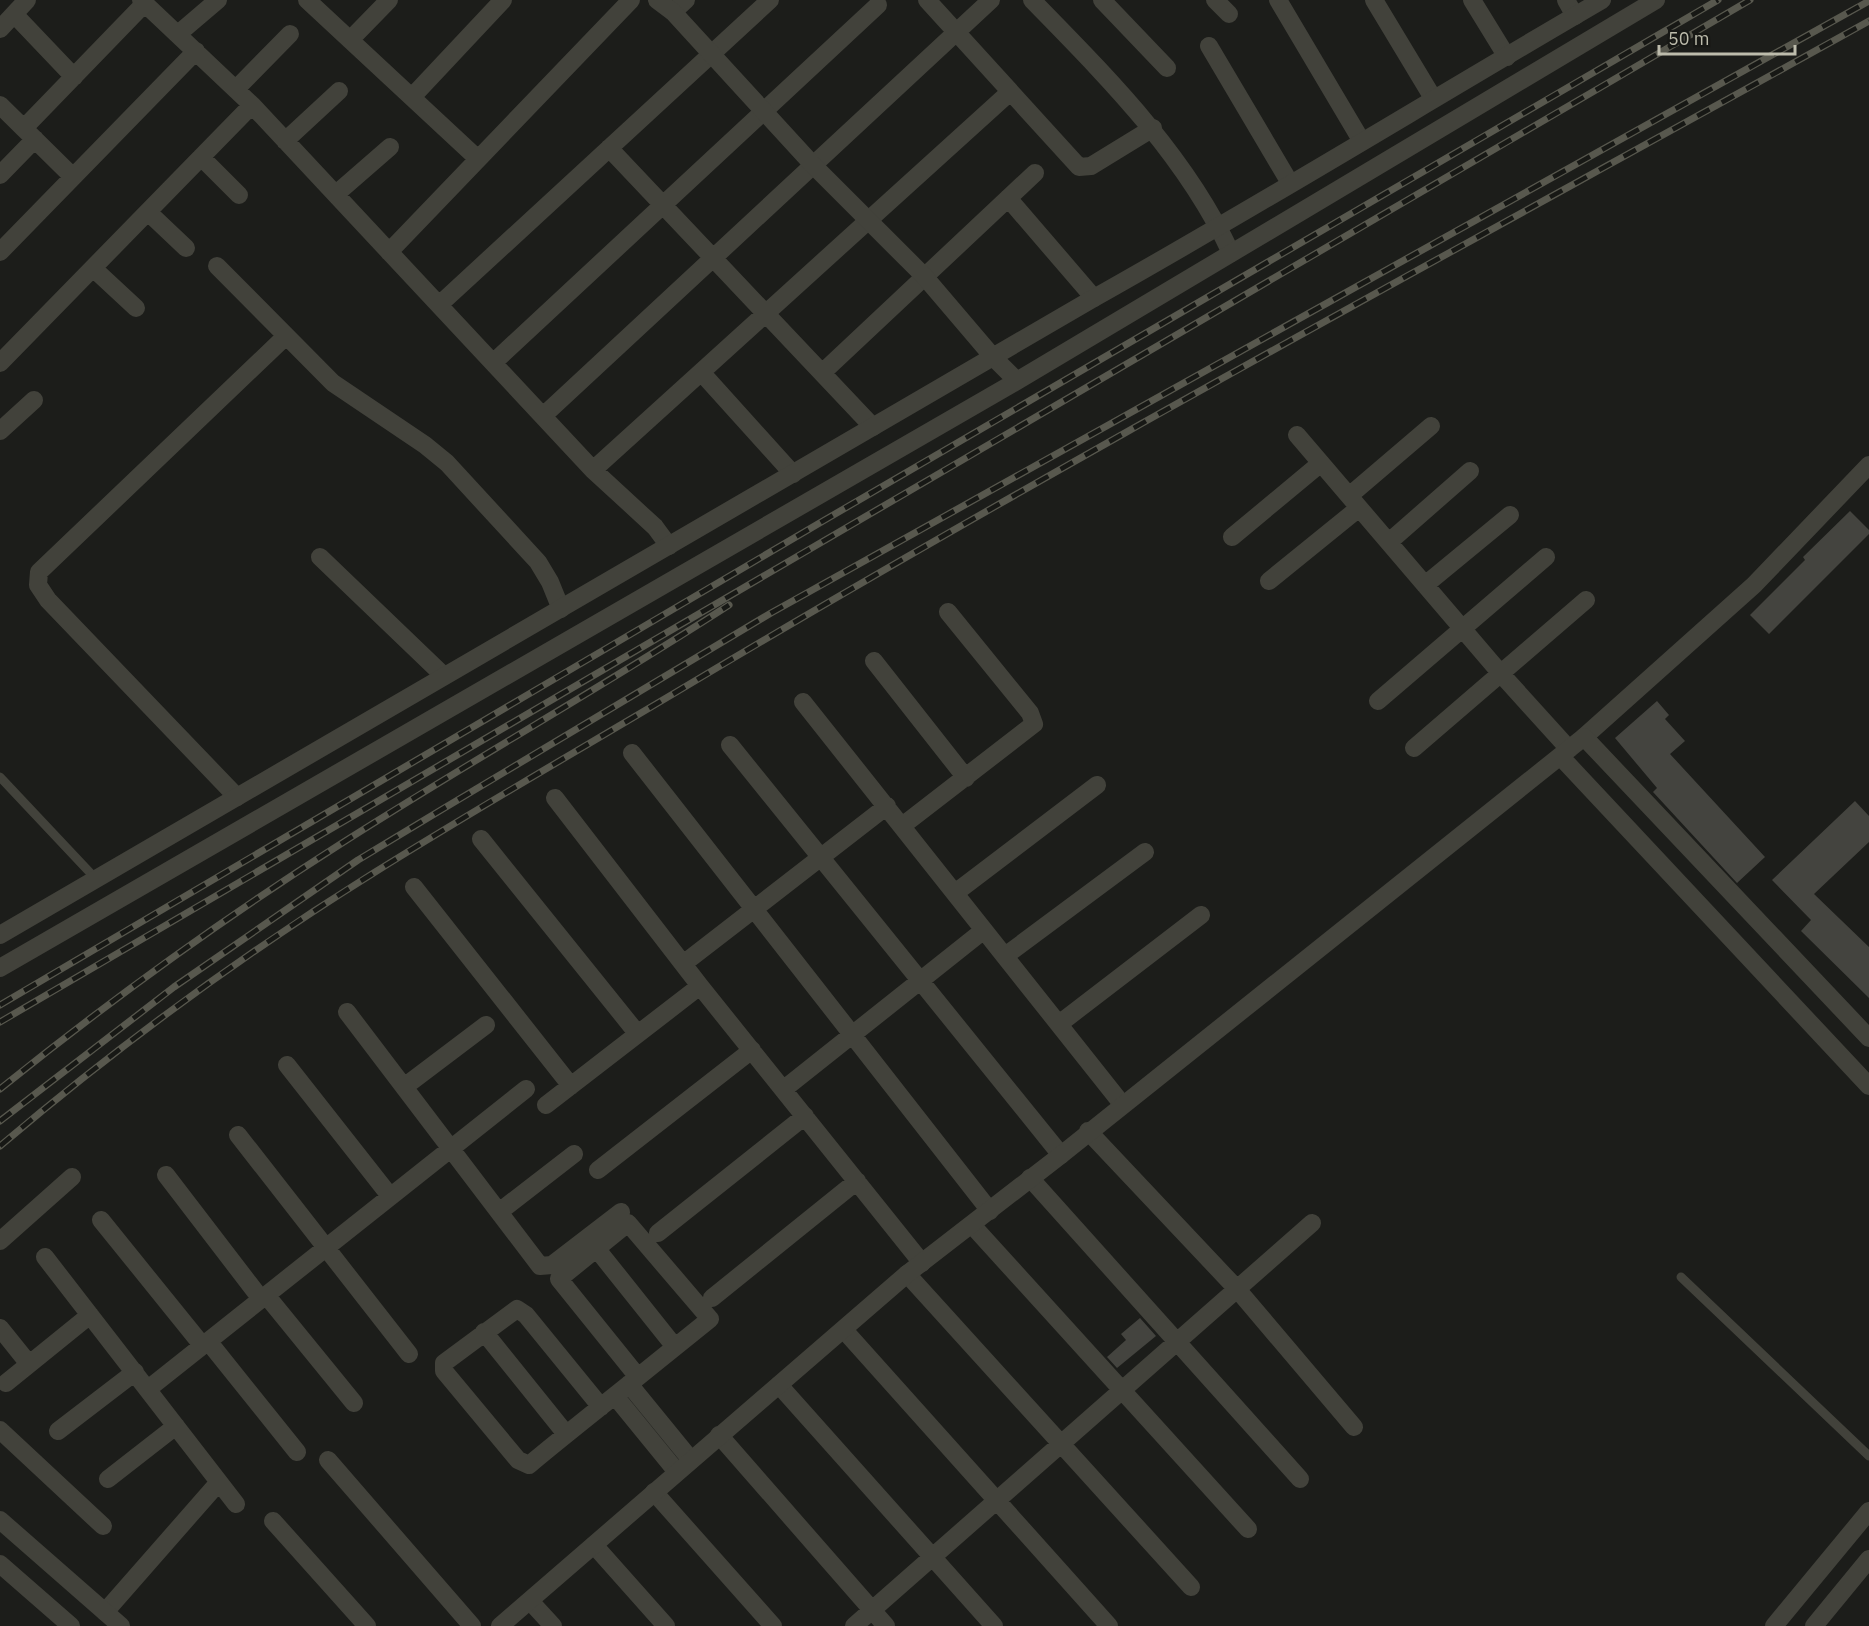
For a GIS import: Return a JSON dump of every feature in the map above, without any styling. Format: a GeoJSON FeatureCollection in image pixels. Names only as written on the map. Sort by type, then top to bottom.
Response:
{"type":"FeatureCollection","features":[{"type":"Feature","properties":{"kind":"street"},"geometry":{"type":"LineString","coordinates":[[0,29],[27,0]]}},
{"type":"Feature","properties":{"kind":"street"},"geometry":{"type":"LineString","coordinates":[[178,34],[218,0]]}},
{"type":"Feature","properties":{"kind":"street"},"geometry":{"type":"LineString","coordinates":[[308,0],[478,159]]}},
{"type":"Feature","properties":{"kind":"street"},"geometry":{"type":"LineString","coordinates":[[350,40],[389,0]]}},
{"type":"Feature","properties":{"kind":"street"},"geometry":{"type":"LineString","coordinates":[[411,97],[503,0]]}},
{"type":"Feature","properties":{"kind":"street"},"geometry":{"type":"LineString","coordinates":[[389,252],[631,0]]}},
{"type":"Feature","properties":{"kind":"street"},"geometry":{"type":"LineString","coordinates":[[657,0],[679,6],[712,54],[814,166],[924,276],[993,357],[1017,381]]}},
{"type":"Feature","properties":{"kind":"street"},"geometry":{"type":"LineString","coordinates":[[439,305],[770,0]]}},
{"type":"Feature","properties":{"kind":"street"},"geometry":{"type":"LineString","coordinates":[[927,0],[1079,167],[1091,166],[1153,128]]}},
{"type":"Feature","properties":{"kind":"street"},"geometry":{"type":"LineString","coordinates":[[543,416],[991,0]]}},
{"type":"Feature","properties":{"kind":"street"},"geometry":{"type":"LineString","coordinates":[[1032,0],[1153,128],[1219,228],[1231,253]]}},
{"type":"Feature","properties":{"kind":"street"},"geometry":{"type":"LineString","coordinates":[[1102,0],[1167,68]]}},
{"type":"Feature","properties":{"kind":"street"},"geometry":{"type":"LineString","coordinates":[[1215,0],[1229,14]]}},
{"type":"Feature","properties":{"kind":"street"},"geometry":{"type":"LineString","coordinates":[[1278,0],[1361,141]]}},
{"type":"Feature","properties":{"kind":"street"},"geometry":{"type":"LineString","coordinates":[[1374,0],[1433,98]]}},
{"type":"Feature","properties":{"kind":"street"},"geometry":{"type":"LineString","coordinates":[[1472,0],[1507,57]]}},
{"type":"Feature","properties":{"kind":"street"},"geometry":{"type":"LineString","coordinates":[[0,935],[1094,298],[1219,228],[1433,98],[1507,57],[1570,8],[1602,0]]}},
{"type":"Feature","properties":{"kind":"street"},"geometry":{"type":"LineString","coordinates":[[0,968],[1017,381],[1656,0]]}},
{"type":"Feature","properties":{"kind":"street"},"geometry":{"type":"LineString","coordinates":[[0,175],[74,77],[143,2],[236,88],[593,470],[655,527],[669,546]]}},
{"type":"Feature","properties":{"kind":"street"},"geometry":{"type":"LineString","coordinates":[[494,362],[763,109],[878,5]]}},
{"type":"Feature","properties":{"kind":"street"},"geometry":{"type":"LineString","coordinates":[[14,14],[74,77]]}},
{"type":"Feature","properties":{"kind":"street"},"geometry":{"type":"LineString","coordinates":[[236,88],[290,34]]}},
{"type":"Feature","properties":{"kind":"street"},"geometry":{"type":"LineString","coordinates":[[1209,46],[1290,183]]}},
{"type":"Feature","properties":{"kind":"street"},"geometry":{"type":"LineString","coordinates":[[0,252],[196,51]]}},
{"type":"Feature","properties":{"kind":"street"},"geometry":{"type":"LineString","coordinates":[[285,141],[339,91]]}},
{"type":"Feature","properties":{"kind":"street"},"geometry":{"type":"LineString","coordinates":[[593,470],[1010,92]]}},
{"type":"Feature","properties":{"kind":"street"},"geometry":{"type":"LineString","coordinates":[[0,105],[73,177]]}},
{"type":"Feature","properties":{"kind":"street"},"geometry":{"type":"LineString","coordinates":[[0,363],[252,105]]}},
{"type":"Feature","properties":{"kind":"street"},"geometry":{"type":"LineString","coordinates":[[336,194],[390,147]]}},
{"type":"Feature","properties":{"kind":"street"},"geometry":{"type":"LineString","coordinates":[[609,148],[873,427]]}},
{"type":"Feature","properties":{"kind":"street"},"geometry":{"type":"LineString","coordinates":[[201,157],[239,195]]}},
{"type":"Feature","properties":{"kind":"street"},"geometry":{"type":"LineString","coordinates":[[822,374],[1035,173]]}},
{"type":"Feature","properties":{"kind":"street"},"geometry":{"type":"LineString","coordinates":[[1008,198],[1094,298]]}},
{"type":"Feature","properties":{"kind":"street"},"geometry":{"type":"LineString","coordinates":[[148,212],[186,248]]}},
{"type":"Feature","properties":{"kind":"street"},"geometry":{"type":"LineString","coordinates":[[217,266],[342,391],[425,445],[447,463],[538,562],[550,582],[561,609]]}},
{"type":"Feature","properties":{"kind":"street"},"geometry":{"type":"LineString","coordinates":[[94,269],[135,308]]}},
{"type":"Feature","properties":{"kind":"street"},"geometry":{"type":"LineString","coordinates":[[237,797],[48,600],[38,585],[39,572],[286,336]]}},
{"type":"Feature","properties":{"kind":"street"},"geometry":{"type":"LineString","coordinates":[[701,372],[793,474]]}},
{"type":"Feature","properties":{"kind":"street"},"geometry":{"type":"LineString","coordinates":[[0,431],[34,400]]}},
{"type":"Feature","properties":{"kind":"street"},"geometry":{"type":"LineString","coordinates":[[1269,581],[1431,426]]}},
{"type":"Feature","properties":{"kind":"street"},"geometry":{"type":"LineString","coordinates":[[1297,435],[1463,628],[1564,752],[1869,1086]]}},
{"type":"Feature","properties":{"kind":"street"},"geometry":{"type":"LineString","coordinates":[[1232,537],[1321,463]]}},
{"type":"Feature","properties":{"kind":"street"},"geometry":{"type":"LineString","coordinates":[[500,1626],[907,1274],[1061,1155],[1088,1131],[1584,736],[1754,585],[1869,465]]}},
{"type":"Feature","properties":{"kind":"street"},"geometry":{"type":"LineString","coordinates":[[1389,542],[1470,471]]}},
{"type":"Feature","properties":{"kind":"street"},"geometry":{"type":"LineString","coordinates":[[1425,585],[1510,515]]}},
{"type":"Feature","properties":{"kind":"street"},"geometry":{"type":"LineString","coordinates":[[320,557],[444,676]]}},
{"type":"Feature","properties":{"kind":"street"},"geometry":{"type":"LineString","coordinates":[[1378,701],[1546,557]]}},
{"type":"Feature","properties":{"kind":"street"},"geometry":{"type":"LineString","coordinates":[[1414,748],[1502,675],[1586,600]]}},
{"type":"Feature","properties":{"kind":"street"},"geometry":{"type":"LineString","coordinates":[[902,826],[1030,729],[1034,719],[948,612]]}},
{"type":"Feature","properties":{"kind":"street"},"geometry":{"type":"LineString","coordinates":[[874,661],[966,778]]}},
{"type":"Feature","properties":{"kind":"street"},"geometry":{"type":"LineString","coordinates":[[401,702],[415,728]]}},
{"type":"Feature","properties":{"kind":"street"},"geometry":{"type":"LineString","coordinates":[[803,702],[1122,1104]]}},
{"type":"Feature","properties":{"kind":"street"},"geometry":{"type":"LineString","coordinates":[[1584,736],[1869,1038]]}},
{"type":"Feature","properties":{"kind":"street"},"geometry":{"type":"LineString","coordinates":[[730,745],[1061,1155]]}},
{"type":"Feature","properties":{"kind":"street"},"geometry":{"type":"LineString","coordinates":[[632,753],[990,1211]]}},
{"type":"Feature","properties":{"kind":"street"},"geometry":{"type":"LineString","coordinates":[[955,892],[1097,785]]}},
{"type":"Feature","properties":{"kind":"street"},"geometry":{"type":"LineString","coordinates":[[555,798],[700,986],[922,1263]]}},
{"type":"Feature","properties":{"kind":"street"},"geometry":{"type":"LineString","coordinates":[[683,964],[887,807]]}},
{"type":"Feature","properties":{"kind":"street"},"geometry":{"type":"LineString","coordinates":[[481,839],[637,1033]]}},
{"type":"Feature","properties":{"kind":"street"},"geometry":{"type":"LineString","coordinates":[[1005,956],[1145,852]]}},
{"type":"Feature","properties":{"kind":"street"},"geometry":{"type":"LineString","coordinates":[[414,887],[571,1086]]}},
{"type":"Feature","properties":{"kind":"street"},"geometry":{"type":"LineString","coordinates":[[80,889],[96,913]]}},
{"type":"Feature","properties":{"kind":"street"},"geometry":{"type":"LineString","coordinates":[[1059,1024],[1201,915]]}},
{"type":"Feature","properties":{"kind":"street"},"geometry":{"type":"LineString","coordinates":[[784,1089],[984,930]]}},
{"type":"Feature","properties":{"kind":"street"},"geometry":{"type":"LineString","coordinates":[[546,1105],[700,986]]}},
{"type":"Feature","properties":{"kind":"street"},"geometry":{"type":"LineString","coordinates":[[347,1012],[535,1260],[546,1267],[621,1212]]}},
{"type":"Feature","properties":{"kind":"street"},"geometry":{"type":"LineString","coordinates":[[404,1087],[486,1024]]}},
{"type":"Feature","properties":{"kind":"street"},"geometry":{"type":"LineString","coordinates":[[598,1170],[752,1050]]}},
{"type":"Feature","properties":{"kind":"street"},"geometry":{"type":"LineString","coordinates":[[287,1065],[390,1196]]}},
{"type":"Feature","properties":{"kind":"street"},"geometry":{"type":"LineString","coordinates":[[148,1389],[526,1089]]}},
{"type":"Feature","properties":{"kind":"street"},"geometry":{"type":"LineString","coordinates":[[658,1233],[805,1116]]}},
{"type":"Feature","properties":{"kind":"street"},"geometry":{"type":"LineString","coordinates":[[1088,1131],[1237,1289],[1354,1428]]}},
{"type":"Feature","properties":{"kind":"street"},"geometry":{"type":"LineString","coordinates":[[238,1135],[409,1354]]}},
{"type":"Feature","properties":{"kind":"street"},"geometry":{"type":"LineString","coordinates":[[499,1212],[574,1154]]}},
{"type":"Feature","properties":{"kind":"street"},"geometry":{"type":"LineString","coordinates":[[166,1175],[264,1297],[354,1403]]}},
{"type":"Feature","properties":{"kind":"street"},"geometry":{"type":"LineString","coordinates":[[0,1241],[72,1177]]}},
{"type":"Feature","properties":{"kind":"street"},"geometry":{"type":"LineString","coordinates":[[1030,1178],[1300,1479]]}},
{"type":"Feature","properties":{"kind":"street"},"geometry":{"type":"LineString","coordinates":[[712,1298],[857,1181]]}},
{"type":"Feature","properties":{"kind":"street"},"geometry":{"type":"LineString","coordinates":[[101,1220],[297,1452]]}},
{"type":"Feature","properties":{"kind":"street"},"geometry":{"type":"LineString","coordinates":[[854,1626],[1312,1222]]}},
{"type":"Feature","properties":{"kind":"street"},"geometry":{"type":"LineString","coordinates":[[621,1391],[521,1311],[513,1309],[444,1363],[444,1371],[524,1465],[529,1465],[566,1434],[621,1391],[710,1319],[633,1225],[624,1225],[561,1276],[560,1282],[621,1391],[684,1466]]}},
{"type":"Feature","properties":{"kind":"street"},"geometry":{"type":"LineString","coordinates":[[972,1225],[1248,1529]]}},
{"type":"Feature","properties":{"kind":"street"},"geometry":{"type":"LineString","coordinates":[[596,1248],[675,1347]]}},
{"type":"Feature","properties":{"kind":"street"},"geometry":{"type":"LineString","coordinates":[[45,1257],[236,1504]]}},
{"type":"Feature","properties":{"kind":"street"},"geometry":{"type":"LineString","coordinates":[[907,1274],[1191,1587]]}},
{"type":"Feature","properties":{"kind":"street"},"geometry":{"type":"LineString","coordinates":[[6,1383],[90,1315]]}},
{"type":"Feature","properties":{"kind":"street"},"geometry":{"type":"LineString","coordinates":[[0,1328],[29,1364]]}},
{"type":"Feature","properties":{"kind":"street"},"geometry":{"type":"LineString","coordinates":[[844,1330],[1108,1626]]}},
{"type":"Feature","properties":{"kind":"street"},"geometry":{"type":"LineString","coordinates":[[484,1332],[566,1434]]}},
{"type":"Feature","properties":{"kind":"street"},"geometry":{"type":"LineString","coordinates":[[58,1431],[135,1372]]}},
{"type":"Feature","properties":{"kind":"street"},"geometry":{"type":"LineString","coordinates":[[779,1385],[994,1626]]}},
{"type":"Feature","properties":{"kind":"street"},"geometry":{"type":"LineString","coordinates":[[108,1479],[176,1426]]}},
{"type":"Feature","properties":{"kind":"street"},"geometry":{"type":"LineString","coordinates":[[0,1430],[103,1526]]}},
{"type":"Feature","properties":{"kind":"street"},"geometry":{"type":"LineString","coordinates":[[719,1435],[886,1626]]}},
{"type":"Feature","properties":{"kind":"street"},"geometry":{"type":"LineString","coordinates":[[328,1460],[472,1626]]}},
{"type":"Feature","properties":{"kind":"street"},"geometry":{"type":"LineString","coordinates":[[105,1612],[219,1482]]}},
{"type":"Feature","properties":{"kind":"street"},"geometry":{"type":"LineString","coordinates":[[654,1492],[773,1626]]}},
{"type":"Feature","properties":{"kind":"street"},"geometry":{"type":"LineString","coordinates":[[1774,1626],[1869,1511]]}},
{"type":"Feature","properties":{"kind":"street"},"geometry":{"type":"LineString","coordinates":[[0,1520],[121,1626]]}},
{"type":"Feature","properties":{"kind":"street"},"geometry":{"type":"LineString","coordinates":[[273,1521],[367,1626]]}},
{"type":"Feature","properties":{"kind":"street"},"geometry":{"type":"LineString","coordinates":[[594,1545],[666,1626]]}},
{"type":"Feature","properties":{"kind":"street"},"geometry":{"type":"LineString","coordinates":[[1814,1626],[1869,1559]]}},
{"type":"Feature","properties":{"kind":"street"},"geometry":{"type":"LineString","coordinates":[[0,1564],[71,1626]]}},
{"type":"Feature","properties":{"kind":"street"},"geometry":{"type":"LineString","coordinates":[[530,1601],[553,1626]]}},
{"type":"Feature","properties":{"kind":"lane"},"geometry":{"type":"LineString","coordinates":[[0,777],[96,879]]}},
{"type":"Feature","properties":{"kind":"lane"},"geometry":{"type":"LineString","coordinates":[[1681,1277],[1869,1456]]}},
{"type":"Feature","properties":{"kind":"building"},"geometry":{"type":"Polygon","coordinates":[[[1850,511],[1869,530],[1869,534],[1769,634],[1750,615],[1805,560],[1803,557],[1850,511]]]}},
{"type":"Feature","properties":{"kind":"building"},"geometry":{"type":"Polygon","coordinates":[[[1657,701],[1669,715],[1665,719],[1685,741],[1670,754],[1765,857],[1737,883],[1653,792],[1657,788],[1615,738],[1657,701]]]}},
{"type":"Feature","properties":{"kind":"building"},"geometry":{"type":"Polygon","coordinates":[[[1855,801],[1869,816],[1869,842],[1814,894],[1869,947],[1869,998],[1801,931],[1811,920],[1772,880],[1855,801]]]}},
{"type":"Feature","properties":{"kind":"building"},"geometry":{"type":"Polygon","coordinates":[[[1140,1318],[1156,1336],[1117,1368],[1107,1357],[1126,1340],[1121,1334],[1140,1318]]]}},
{"type":"Feature","properties":{"kind":"railway"},"geometry":{"type":"LineString","coordinates":[[0,1005],[823,521],[1718,0]]}},
{"type":"Feature","properties":{"kind":"railway"},"geometry":{"type":"LineString","coordinates":[[0,1022],[1750,0]]}},
{"type":"Feature","properties":{"kind":"railway"},"geometry":{"type":"LineString","coordinates":[[0,1121],[174,987],[358,860],[446,807],[771,613],[1869,1]]}},
{"type":"Feature","properties":{"kind":"railway"},"geometry":{"type":"LineString","coordinates":[[0,1146],[89,1073],[181,1003],[323,905],[449,827],[977,517],[1273,350],[1869,21]]}},
{"type":"Feature","properties":{"kind":"railway"},"geometry":{"type":"LineString","coordinates":[[0,1089],[166,962],[295,873],[729,605]]}}]}
